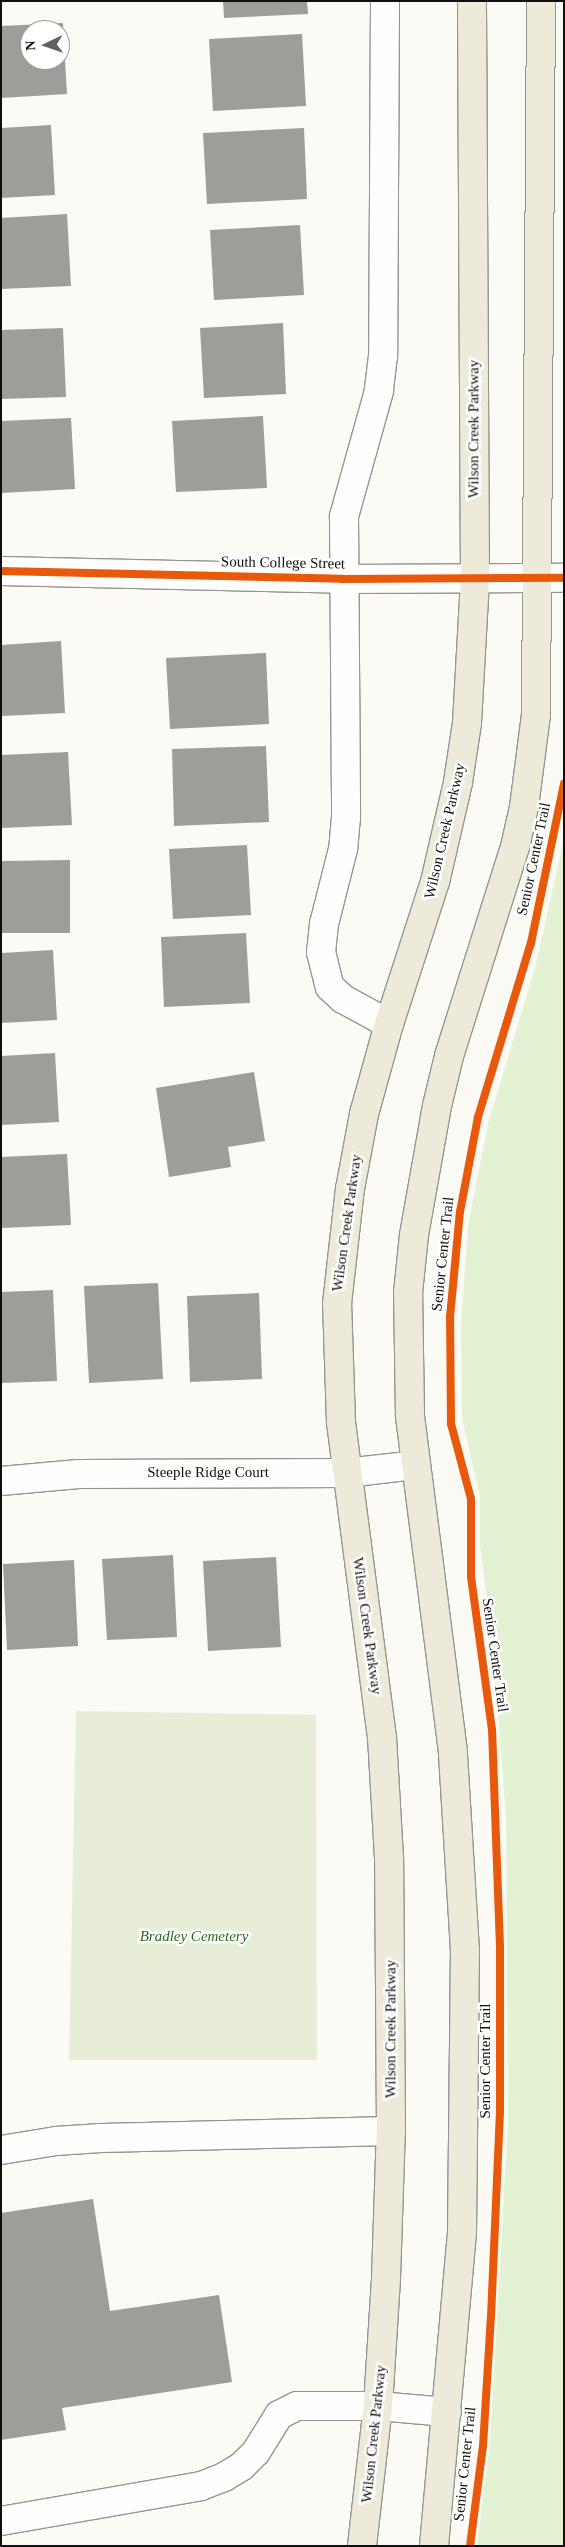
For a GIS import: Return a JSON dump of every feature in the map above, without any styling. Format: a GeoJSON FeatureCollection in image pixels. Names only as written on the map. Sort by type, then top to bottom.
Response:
{"type":"FeatureCollection","features":[{"type":"Feature","properties":{"kind":"main road","name":"Wilson Creek Parkway"},"geometry":{"type":"LineString","coordinates":[[362,2546],[378,2406],[391,2131],[389,1868],[382,1738],[346,1473],[338,1372],[337,1304],[340,1255],[364,1114],[389,1024],[435,882],[458,782],[467,723],[474,579],[472,1]]}},
{"type":"Feature","properties":{"kind":"main road"},"geometry":{"type":"LineString","coordinates":[[434,2546],[447,2412],[464,2164],[464,1951],[453,1752],[415,1464],[408,1350],[408,1293],[414,1236],[449,1056],[497,911],[524,807],[551,578],[541,1]]}},
{"type":"Feature","properties":{"kind":"street"},"geometry":{"type":"LineString","coordinates":[[385,1],[384,356],[379,391],[344,516],[342,579],[346,817],[343,849],[324,924],[321,952],[330,987],[343,999],[389,1024]]}},
{"type":"Feature","properties":{"kind":"street","name":"South College Street"},"geometry":{"type":"LineString","coordinates":[[1,571],[342,579],[551,578]]}},
{"type":"Feature","properties":{"kind":"street","name":"Steeple Ridge Court"},"geometry":{"type":"LineString","coordinates":[[1,1481],[79,1474],[346,1473],[415,1464]]}},
{"type":"Feature","properties":{"kind":"street"},"geometry":{"type":"LineString","coordinates":[[1,2150],[56,2141],[101,2138],[391,2131]]}},
{"type":"Feature","properties":{"kind":"street"},"geometry":{"type":"LineString","coordinates":[[1,2521],[201,2486],[242,2466],[256,2452],[279,2415],[297,2406],[378,2406],[447,2412]]}},
{"type":"Feature","properties":{"kind":"green space"},"geometry":{"type":"Polygon","coordinates":[[[564,839],[564,2546],[477,2546],[490,2444],[508,2123],[506,1819],[494,1659],[480,1544],[480,1496],[462,1418],[461,1325],[468,1226],[488,1124],[535,968],[564,839]]]}},
{"type":"Feature","properties":{"kind":"green space","name":"Bradley Cemetery"},"geometry":{"type":"Polygon","coordinates":[[[76,1711],[316,1715],[317,2060],[69,2060],[76,1711]]]}},
{"type":"Feature","properties":{"kind":"building"},"geometry":{"type":"Polygon","coordinates":[[[223,1],[307,1],[308,14],[224,18],[223,1]]]}},
{"type":"Feature","properties":{"kind":"building"},"geometry":{"type":"Polygon","coordinates":[[[20,25],[20,70],[66,70],[67,94],[1,98],[1,26],[20,25]]]}},
{"type":"Feature","properties":{"kind":"building"},"geometry":{"type":"Polygon","coordinates":[[[302,34],[306,106],[213,111],[209,39],[302,34]]]}},
{"type":"Feature","properties":{"kind":"building"},"geometry":{"type":"Polygon","coordinates":[[[51,125],[55,195],[1,198],[1,128],[51,125]]]}},
{"type":"Feature","properties":{"kind":"building"},"geometry":{"type":"Polygon","coordinates":[[[304,128],[307,199],[207,204],[203,133],[304,128]]]}},
{"type":"Feature","properties":{"kind":"building"},"geometry":{"type":"Polygon","coordinates":[[[67,214],[71,286],[1,289],[1,218],[67,214]]]}},
{"type":"Feature","properties":{"kind":"building"},"geometry":{"type":"Polygon","coordinates":[[[300,225],[304,295],[214,300],[210,230],[300,225]]]}},
{"type":"Feature","properties":{"kind":"building"},"geometry":{"type":"Polygon","coordinates":[[[283,323],[286,394],[204,398],[200,328],[283,323]]]}},
{"type":"Feature","properties":{"kind":"building"},"geometry":{"type":"Polygon","coordinates":[[[63,328],[66,397],[1,399],[1,330],[63,328]]]}},
{"type":"Feature","properties":{"kind":"building"},"geometry":{"type":"Polygon","coordinates":[[[263,416],[267,488],[176,492],[172,421],[263,416]]]}},
{"type":"Feature","properties":{"kind":"building"},"geometry":{"type":"Polygon","coordinates":[[[71,418],[75,489],[1,493],[1,421],[71,418]]]}},
{"type":"Feature","properties":{"kind":"building"},"geometry":{"type":"Polygon","coordinates":[[[61,641],[65,713],[1,716],[1,645],[61,641]]]}},
{"type":"Feature","properties":{"kind":"building"},"geometry":{"type":"Polygon","coordinates":[[[266,653],[269,724],[170,729],[166,658],[266,653]]]}},
{"type":"Feature","properties":{"kind":"building"},"geometry":{"type":"Polygon","coordinates":[[[266,746],[269,822],[174,826],[172,749],[266,746]]]}},
{"type":"Feature","properties":{"kind":"building"},"geometry":{"type":"Polygon","coordinates":[[[68,752],[72,825],[1,828],[1,755],[68,752]]]}},
{"type":"Feature","properties":{"kind":"building"},"geometry":{"type":"Polygon","coordinates":[[[247,845],[251,915],[173,919],[169,849],[247,845]]]}},
{"type":"Feature","properties":{"kind":"building"},"geometry":{"type":"Polygon","coordinates":[[[70,860],[70,933],[1,933],[1,861],[70,860]]]}},
{"type":"Feature","properties":{"kind":"building"},"geometry":{"type":"Polygon","coordinates":[[[246,933],[250,1003],[164,1007],[161,937],[246,933]]]}},
{"type":"Feature","properties":{"kind":"building"},"geometry":{"type":"Polygon","coordinates":[[[53,950],[57,1020],[1,1023],[1,953],[53,950]]]}},
{"type":"Feature","properties":{"kind":"building"},"geometry":{"type":"Polygon","coordinates":[[[55,1053],[59,1122],[1,1125],[1,1056],[55,1053]]]}},
{"type":"Feature","properties":{"kind":"building"},"geometry":{"type":"Polygon","coordinates":[[[254,1072],[265,1141],[228,1147],[231,1167],[169,1177],[156,1088],[254,1072]]]}},
{"type":"Feature","properties":{"kind":"building"},"geometry":{"type":"Polygon","coordinates":[[[67,1154],[71,1225],[1,1228],[1,1157],[67,1154]]]}},
{"type":"Feature","properties":{"kind":"building"},"geometry":{"type":"Polygon","coordinates":[[[158,1283],[163,1379],[89,1383],[84,1286],[158,1283]]]}},
{"type":"Feature","properties":{"kind":"building"},"geometry":{"type":"Polygon","coordinates":[[[53,1290],[57,1381],[1,1383],[1,1292],[53,1290]]]}},
{"type":"Feature","properties":{"kind":"building"},"geometry":{"type":"Polygon","coordinates":[[[259,1293],[262,1379],[190,1382],[187,1296],[259,1293]]]}},
{"type":"Feature","properties":{"kind":"building"},"geometry":{"type":"Polygon","coordinates":[[[173,1555],[177,1637],[107,1640],[102,1559],[173,1555]]]}},
{"type":"Feature","properties":{"kind":"building"},"geometry":{"type":"Polygon","coordinates":[[[276,1557],[281,1647],[208,1651],[203,1561],[276,1557]]]}},
{"type":"Feature","properties":{"kind":"building"},"geometry":{"type":"Polygon","coordinates":[[[74,1560],[78,1646],[7,1650],[3,1564],[74,1560]]]}},
{"type":"Feature","properties":{"kind":"building"},"geometry":{"type":"Polygon","coordinates":[[[93,2199],[110,2311],[219,2295],[232,2382],[62,2408],[66,2430],[1,2440],[1,2213],[93,2199]]]}},
{"type":"Feature","properties":{"kind":"cycle path"},"geometry":{"type":"LineString","coordinates":[[1,571],[342,579],[564,578]]}},
{"type":"Feature","properties":{"kind":"cycle path","name":"Senior Center Trail"},"geometry":{"type":"LineString","coordinates":[[470,2546],[483,2446],[491,2317],[500,2113],[500,1947],[492,1730],[471,1576],[471,1499],[451,1424],[450,1317],[460,1212],[478,1117],[531,943],[564,783]]}}]}
